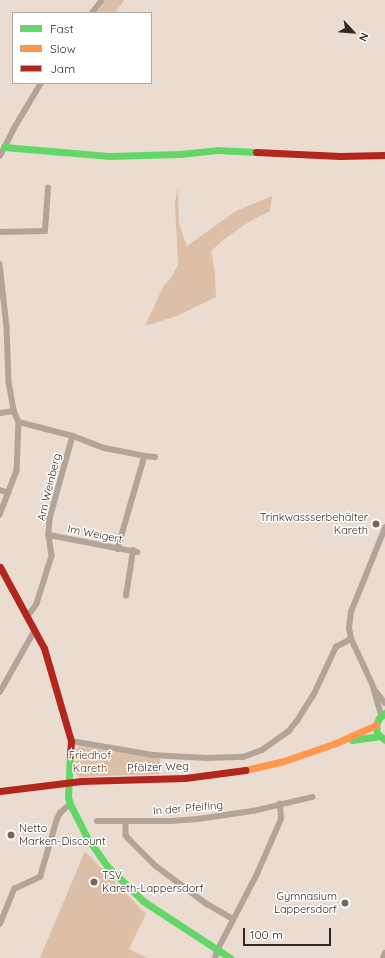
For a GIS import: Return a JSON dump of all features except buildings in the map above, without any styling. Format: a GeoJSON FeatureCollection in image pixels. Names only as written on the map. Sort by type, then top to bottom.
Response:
{"type":"FeatureCollection","features":[{"type":"Feature","properties":{"kind":"street"},"geometry":{"type":"LineString","coordinates":[[93,12],[102,0]]}},
{"type":"Feature","properties":{"kind":"street"},"geometry":{"type":"LineString","coordinates":[[0,156],[13,130],[40,84]]}},
{"type":"Feature","properties":{"kind":"street"},"geometry":{"type":"LineString","coordinates":[[4,147],[108,156],[180,154],[217,150],[359,157],[385,155]]}},
{"type":"Feature","properties":{"kind":"street"},"geometry":{"type":"LineString","coordinates":[[0,232],[45,231],[48,188]]}},
{"type":"Feature","properties":{"kind":"street"},"geometry":{"type":"LineString","coordinates":[[0,264],[2,307],[9,382],[14,412],[19,422],[17,471],[0,515]]}},
{"type":"Feature","properties":{"kind":"street"},"geometry":{"type":"LineString","coordinates":[[0,352],[7,353]]}},
{"type":"Feature","properties":{"kind":"street"},"geometry":{"type":"LineString","coordinates":[[0,413],[14,412]]}},
{"type":"Feature","properties":{"kind":"street"},"geometry":{"type":"LineString","coordinates":[[19,422],[73,436],[105,448],[155,457]]}},
{"type":"Feature","properties":{"kind":"street","name":"Am Weinberg"},"geometry":{"type":"LineString","coordinates":[[28,617],[37,604],[52,556],[49,535],[50,519],[73,436]]}},
{"type":"Feature","properties":{"kind":"street"},"geometry":{"type":"LineString","coordinates":[[118,548],[144,456]]}},
{"type":"Feature","properties":{"kind":"street"},"geometry":{"type":"LineString","coordinates":[[0,490],[9,493]]}},
{"type":"Feature","properties":{"kind":"street"},"geometry":{"type":"LineString","coordinates":[[336,744],[376,725],[383,714],[372,684],[350,639],[349,628],[351,612],[385,528]]}},
{"type":"Feature","properties":{"kind":"street","name":"Im Weigert"},"geometry":{"type":"LineString","coordinates":[[49,535],[135,552],[126,596]]}},
{"type":"Feature","properties":{"kind":"street"},"geometry":{"type":"LineString","coordinates":[[0,567],[44,648],[70,740],[68,796],[70,804],[86,836],[96,851],[131,891],[154,909],[230,958]]}},
{"type":"Feature","properties":{"kind":"street"},"geometry":{"type":"LineString","coordinates":[[0,692],[35,630]]}},
{"type":"Feature","properties":{"kind":"street"},"geometry":{"type":"LineString","coordinates":[[70,740],[153,755],[207,758],[243,756],[262,750],[288,732],[297,721],[314,694],[336,647],[350,639]]}},
{"type":"Feature","properties":{"kind":"street"},"geometry":{"type":"LineString","coordinates":[[372,684],[385,703]]}},
{"type":"Feature","properties":{"kind":"street"},"geometry":{"type":"LineString","coordinates":[[376,725],[382,738]]}},
{"type":"Feature","properties":{"kind":"street"},"geometry":{"type":"LineString","coordinates":[[336,744],[369,736],[382,738]]}},
{"type":"Feature","properties":{"kind":"street","name":"Pfälzer Weg"},"geometry":{"type":"LineString","coordinates":[[0,791],[69,782],[185,778],[268,765],[336,744]]}},
{"type":"Feature","properties":{"kind":"street","name":"In der Pfeifing"},"geometry":{"type":"LineString","coordinates":[[97,821],[171,821],[198,819],[253,811],[312,797]]}},
{"type":"Feature","properties":{"kind":"street"},"geometry":{"type":"LineString","coordinates":[[0,924],[14,889],[40,877],[57,819],[60,813],[70,804]]}},
{"type":"Feature","properties":{"kind":"street"},"geometry":{"type":"LineString","coordinates":[[216,958],[218,949],[257,874],[281,819],[280,804]]}},
{"type":"Feature","properties":{"kind":"street"},"geometry":{"type":"LineString","coordinates":[[126,821],[126,835],[128,838],[156,866],[202,901],[233,919]]}},
{"type":"Feature","properties":{"kind":"street"},"geometry":{"type":"LineString","coordinates":[[383,958],[385,953]]}},
{"type":"Feature","properties":{"kind":"green space"},"geometry":{"type":"Polygon","coordinates":[[[106,0],[124,0],[116,12],[98,12],[106,0]]]}},
{"type":"Feature","properties":{"kind":"green space"},"geometry":{"type":"Polygon","coordinates":[[[178,190],[179,224],[187,246],[236,211],[272,196],[270,211],[247,223],[211,251],[215,273],[216,297],[177,316],[145,326],[163,287],[170,279],[178,265],[175,203],[178,190]]]}},
{"type":"Feature","properties":{"kind":"green space","name":"Friedhof Kareth"},"geometry":{"type":"Polygon","coordinates":[[[79,746],[160,759],[159,774],[79,777],[74,772],[75,750],[79,746]]]}},
{"type":"Feature","properties":{"kind":"green space","name":"TSV Kareth-Lappersdorf"},"geometry":{"type":"Polygon","coordinates":[[[85,851],[146,914],[129,949],[147,958],[40,958],[85,851]]]}},
{"type":"Feature","properties":{"kind":"traffic: fast"},"geometry":{"type":"LineString","coordinates":[[4,147],[108,156],[180,154],[217,150],[256,152]]}},
{"type":"Feature","properties":{"kind":"traffic: fast"},"geometry":{"type":"LineString","coordinates":[[385,713],[379,718],[376,725],[377,733],[385,740]]}},
{"type":"Feature","properties":{"kind":"traffic: fast"},"geometry":{"type":"LineString","coordinates":[[352,740],[379,736]]}},
{"type":"Feature","properties":{"kind":"traffic: fast"},"geometry":{"type":"LineString","coordinates":[[70,755],[68,797],[70,804],[86,836],[107,866],[143,901],[230,958]]}},
{"type":"Feature","properties":{"kind":"traffic: slow"},"geometry":{"type":"LineString","coordinates":[[245,770],[284,761],[336,743],[376,725]]}},
{"type":"Feature","properties":{"kind":"traffic: jam"},"geometry":{"type":"LineString","coordinates":[[256,152],[340,156],[385,155]]}},
{"type":"Feature","properties":{"kind":"traffic: jam"},"geometry":{"type":"LineString","coordinates":[[0,567],[44,648],[71,741],[70,755]]}},
{"type":"Feature","properties":{"kind":"traffic: jam"},"geometry":{"type":"LineString","coordinates":[[0,791],[81,781],[185,778],[245,770]]}},
{"type":"Feature","properties":{"kind":"place","name":"Trinkwassserbehälter Kareth"},"geometry":{"type":"Point","coordinates":[376,524]}},
{"type":"Feature","properties":{"kind":"place","name":"Netto Marken-Discount"},"geometry":{"type":"Point","coordinates":[11,835]}},
{"type":"Feature","properties":{"kind":"place","name":"TSV Kareth-Lappersdorf"},"geometry":{"type":"Point","coordinates":[94,882]}},
{"type":"Feature","properties":{"kind":"place","name":"Gymnasium Lappersdorf"},"geometry":{"type":"Point","coordinates":[345,903]}}]}
